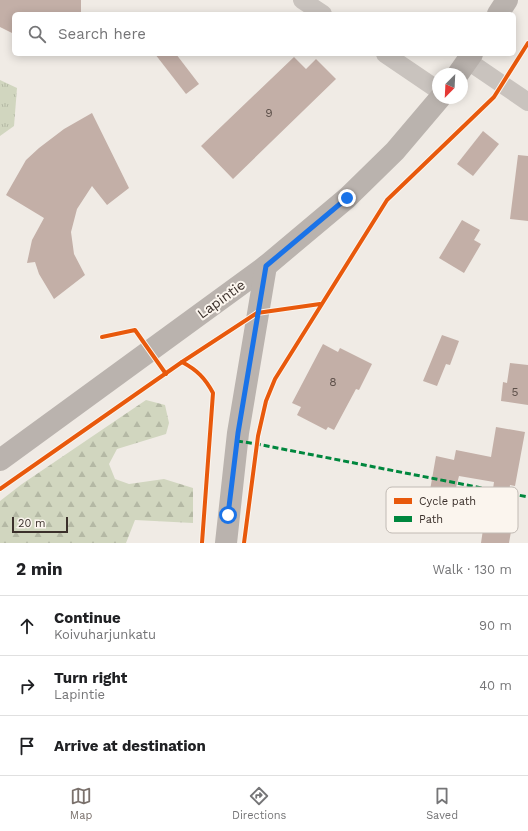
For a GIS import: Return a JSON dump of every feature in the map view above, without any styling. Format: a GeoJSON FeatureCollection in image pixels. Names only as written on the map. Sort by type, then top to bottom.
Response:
{"type":"FeatureCollection","features":[{"type":"Feature","properties":{"kind":"main road"},"geometry":{"type":"LineString","coordinates":[[499,12],[507,0]]}},
{"type":"Feature","properties":{"kind":"main road","name":"Lapintie"},"geometry":{"type":"LineString","coordinates":[[0,460],[266,266],[347,198],[395,151],[435,104]]}},
{"type":"Feature","properties":{"kind":"main road"},"geometry":{"type":"LineString","coordinates":[[226,543],[238,433],[266,266]]}},
{"type":"Feature","properties":{"kind":"street"},"geometry":{"type":"LineString","coordinates":[[302,0],[320,12]]}},
{"type":"Feature","properties":{"kind":"street"},"geometry":{"type":"LineString","coordinates":[[387,56],[432,86]]}},
{"type":"Feature","properties":{"kind":"street"},"geometry":{"type":"LineString","coordinates":[[466,63],[528,102]]}},
{"type":"Feature","properties":{"kind":"green space"},"geometry":{"type":"Polygon","coordinates":[[[0,80],[17,88],[14,126],[0,136],[0,80]]]}},
{"type":"Feature","properties":{"kind":"green space"},"geometry":{"type":"Polygon","coordinates":[[[146,400],[165,405],[169,423],[166,434],[117,449],[109,464],[115,479],[129,484],[164,479],[193,488],[193,523],[135,520],[126,543],[0,543],[0,501],[22,484],[146,400]]]}},
{"type":"Feature","properties":{"kind":"building"},"geometry":{"type":"Polygon","coordinates":[[[0,0],[81,0],[81,12],[12,12],[12,33],[0,27],[0,0]]]}},
{"type":"Feature","properties":{"kind":"building"},"geometry":{"type":"Polygon","coordinates":[[[157,56],[178,56],[199,84],[186,94],[157,56]]]}},
{"type":"Feature","properties":{"kind":"building"},"geometry":{"type":"Polygon","coordinates":[[[294,57],[306,69],[316,59],[336,79],[233,179],[201,146],[294,57]]]}},
{"type":"Feature","properties":{"kind":"building"},"geometry":{"type":"Polygon","coordinates":[[[92,113],[129,188],[107,205],[92,186],[77,209],[71,232],[74,254],[85,275],[54,299],[39,274],[35,262],[27,263],[32,240],[44,218],[6,195],[26,160],[64,129],[92,113]]]}},
{"type":"Feature","properties":{"kind":"building"},"geometry":{"type":"Polygon","coordinates":[[[483,131],[499,144],[473,176],[457,164],[483,131]]]}},
{"type":"Feature","properties":{"kind":"building"},"geometry":{"type":"Polygon","coordinates":[[[518,155],[528,156],[528,221],[510,219],[518,155]]]}},
{"type":"Feature","properties":{"kind":"building"},"geometry":{"type":"Polygon","coordinates":[[[462,220],[480,230],[474,240],[481,244],[464,273],[439,258],[462,220]]]}},
{"type":"Feature","properties":{"kind":"building"},"geometry":{"type":"Polygon","coordinates":[[[442,335],[459,341],[450,365],[446,364],[437,386],[423,381],[442,335]]]}},
{"type":"Feature","properties":{"kind":"building"},"geometry":{"type":"Polygon","coordinates":[[[323,344],[338,352],[340,348],[372,364],[359,390],[356,389],[334,430],[328,427],[326,430],[297,415],[301,407],[292,403],[323,344]]]}},
{"type":"Feature","properties":{"kind":"building"},"geometry":{"type":"Polygon","coordinates":[[[510,363],[528,365],[528,405],[501,401],[503,382],[507,383],[510,363]]]}},
{"type":"Feature","properties":{"kind":"building"},"geometry":{"type":"Polygon","coordinates":[[[496,427],[525,432],[515,486],[510,485],[510,487],[493,487],[494,482],[459,476],[456,487],[431,487],[436,456],[454,460],[456,450],[491,457],[496,427]]]}},
{"type":"Feature","properties":{"kind":"building"},"geometry":{"type":"Polygon","coordinates":[[[482,533],[511,533],[509,543],[481,543],[482,533]]]}},
{"type":"Feature","properties":{"kind":"marked path"},"geometry":{"type":"LineString","coordinates":[[237,441],[477,487]]}},
{"type":"Feature","properties":{"kind":"marked path"},"geometry":{"type":"LineString","coordinates":[[518,495],[528,497]]}},
{"type":"Feature","properties":{"kind":"cycle path"},"geometry":{"type":"LineString","coordinates":[[244,543],[258,436],[266,401],[275,379],[387,200],[494,97],[528,43]]}},
{"type":"Feature","properties":{"kind":"cycle path"},"geometry":{"type":"LineString","coordinates":[[0,489],[182,362],[257,313],[320,304]]}},
{"type":"Feature","properties":{"kind":"cycle path"},"geometry":{"type":"LineString","coordinates":[[102,337],[135,330],[166,374]]}},
{"type":"Feature","properties":{"kind":"cycle path"},"geometry":{"type":"LineString","coordinates":[[182,362],[200,375],[213,393],[202,543]]}},
{"type":"Feature","properties":{"kind":"route"},"geometry":{"type":"LineString","coordinates":[[228,515],[238,433],[266,266],[347,198]]}}]}
